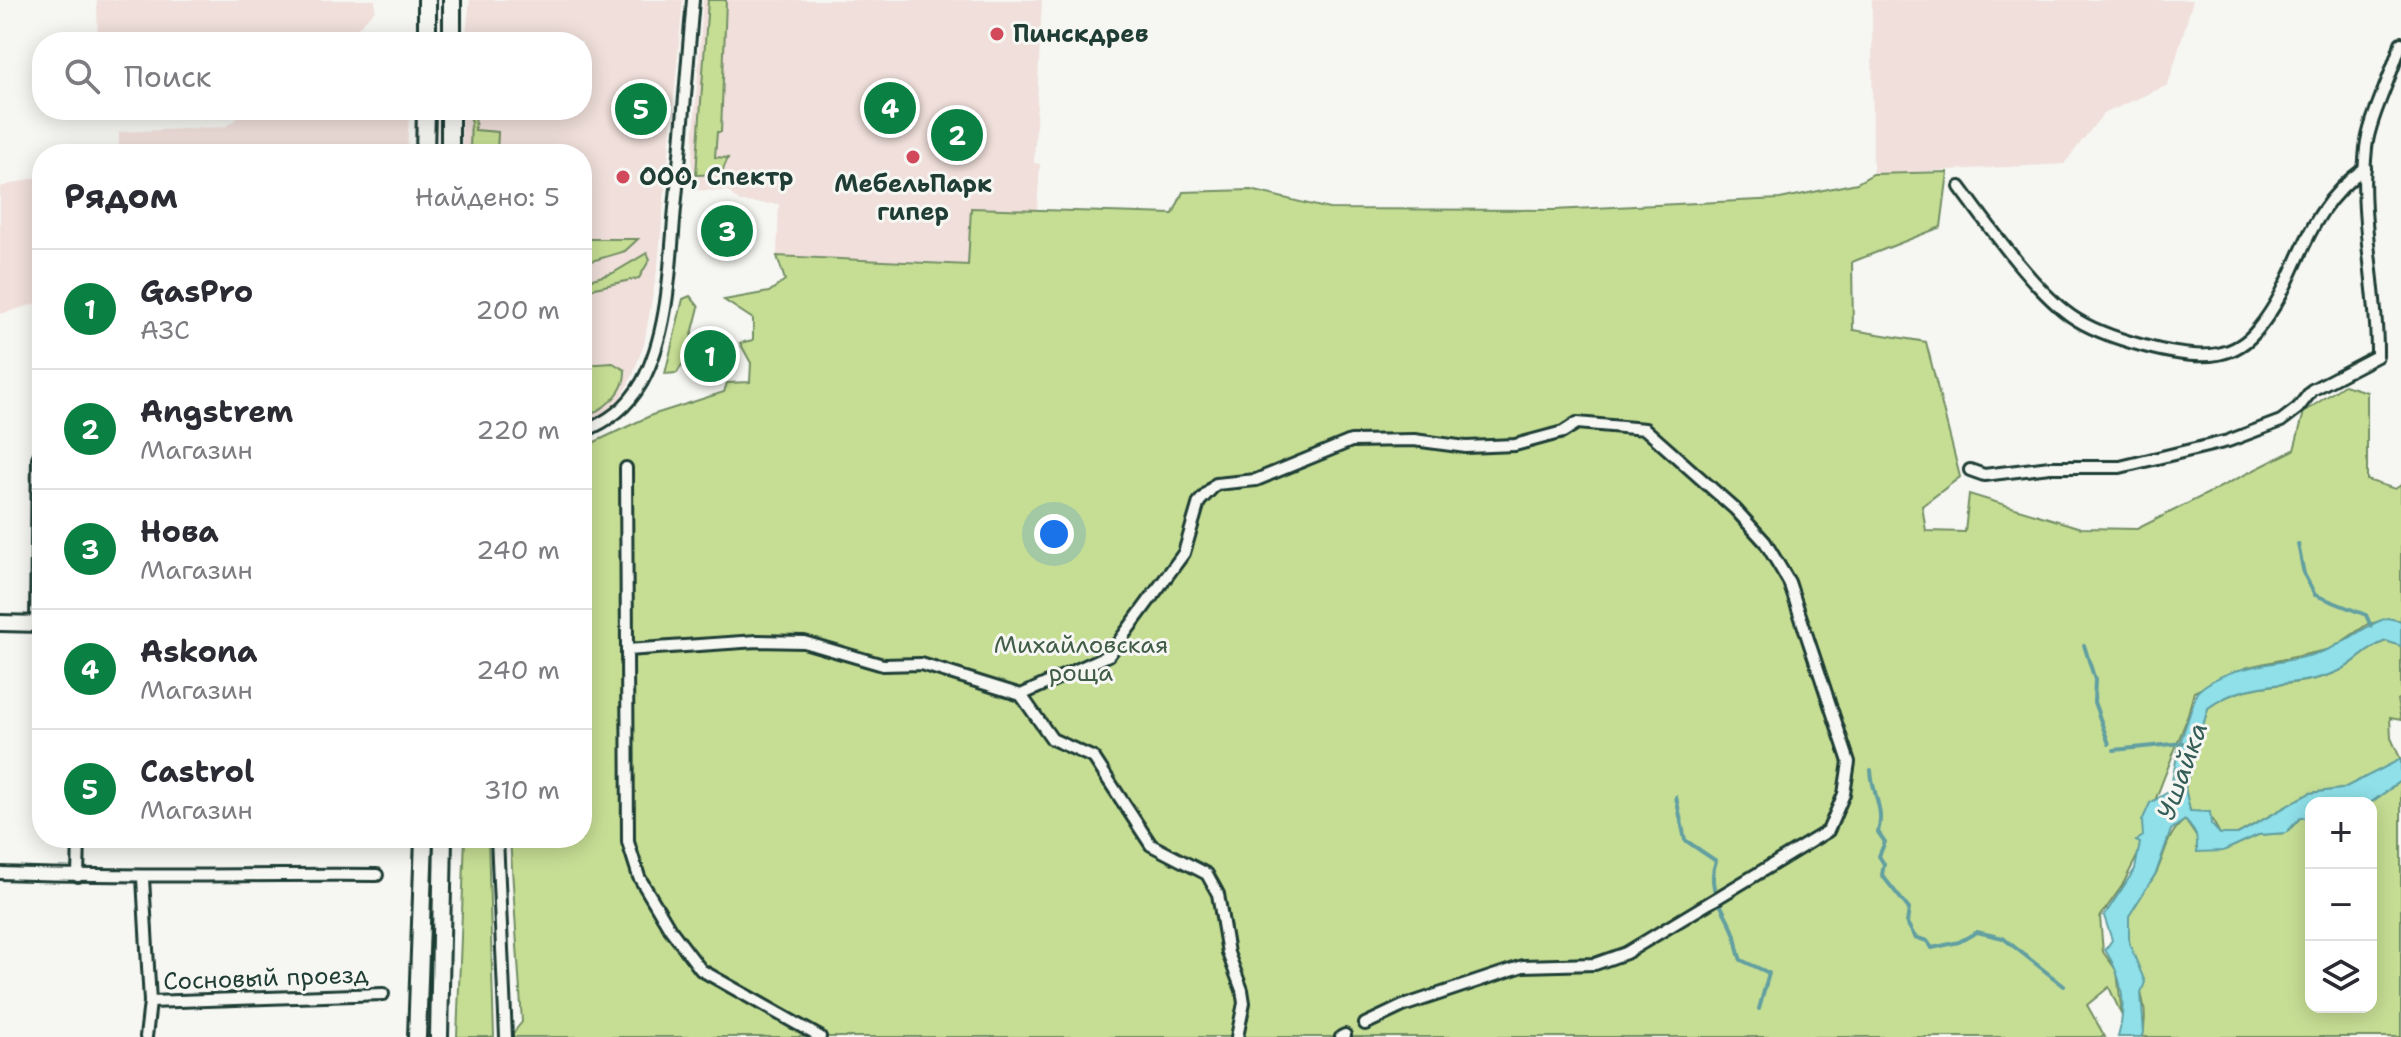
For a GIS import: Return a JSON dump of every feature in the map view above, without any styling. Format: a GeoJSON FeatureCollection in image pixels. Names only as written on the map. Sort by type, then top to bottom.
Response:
{"type":"FeatureCollection","features":[{"type":"Feature","properties":{"kind":"main road"},"geometry":{"type":"LineString","coordinates":[[427,0],[427,32]]}},
{"type":"Feature","properties":{"kind":"main road"},"geometry":{"type":"LineString","coordinates":[[452,0],[452,32]]}},
{"type":"Feature","properties":{"kind":"main road"},"geometry":{"type":"LineString","coordinates":[[425,144],[426,120]]}},
{"type":"Feature","properties":{"kind":"main road"},"geometry":{"type":"LineString","coordinates":[[450,120],[450,144]]}},
{"type":"Feature","properties":{"kind":"main road"},"geometry":{"type":"LineString","coordinates":[[417,1037],[424,848]]}},
{"type":"Feature","properties":{"kind":"main road"},"geometry":{"type":"LineString","coordinates":[[439,1037],[443,848]]}},
{"type":"Feature","properties":{"kind":"street"},"geometry":{"type":"LineString","coordinates":[[592,427],[628,403],[645,374],[659,329],[670,266],[693,0]]}},
{"type":"Feature","properties":{"kind":"street"},"geometry":{"type":"LineString","coordinates":[[1970,470],[1984,475],[2050,467],[2131,466],[2228,441],[2281,421],[2298,408],[2312,390],[2377,356],[2366,145],[2401,43]]}},
{"type":"Feature","properties":{"kind":"street"},"geometry":{"type":"LineString","coordinates":[[1960,187],[2002,242],[2072,317],[2135,343],[2197,356],[2220,354],[2245,344],[2260,328],[2281,295],[2304,238],[2329,201],[2365,168]]}},
{"type":"Feature","properties":{"kind":"street"},"geometry":{"type":"LineString","coordinates":[[1021,695],[1109,655],[1184,553],[1199,502],[1216,484],[1256,480],[1351,441],[1414,440],[1466,447],[1515,445],[1563,432],[1577,423],[1645,429],[1735,509],[1765,542],[1789,582],[1849,762],[1844,794],[1828,831],[1626,953],[1595,964],[1523,966],[1403,1006],[1365,1024]]}},
{"type":"Feature","properties":{"kind":"street"},"geometry":{"type":"LineString","coordinates":[[626,468],[628,842],[639,877],[670,929],[701,970],[820,1037]]}},
{"type":"Feature","properties":{"kind":"street"},"geometry":{"type":"LineString","coordinates":[[0,623],[32,624]]}},
{"type":"Feature","properties":{"kind":"street"},"geometry":{"type":"LineString","coordinates":[[627,650],[757,641],[804,642],[883,665],[921,664],[1021,695],[1052,739],[1094,758],[1151,845],[1207,874],[1218,894],[1228,953],[1242,990],[1244,1003],[1237,1037]]}},
{"type":"Feature","properties":{"kind":"street"},"geometry":{"type":"LineString","coordinates":[[78,876],[79,848]]}},
{"type":"Feature","properties":{"kind":"street"},"geometry":{"type":"LineString","coordinates":[[497,848],[506,1037]]}},
{"type":"Feature","properties":{"kind":"street"},"geometry":{"type":"LineString","coordinates":[[0,873],[143,878],[227,874],[377,875]]}},
{"type":"Feature","properties":{"kind":"street"},"geometry":{"type":"LineString","coordinates":[[143,878],[150,1002],[146,1037]]}},
{"type":"Feature","properties":{"kind":"street","name":"Сосновый проезд"},"geometry":{"type":"LineString","coordinates":[[150,1002],[383,994]]}},
{"type":"Feature","properties":{"kind":"shaded area"},"geometry":{"type":"Polygon","coordinates":[[[97,0],[375,0],[375,10],[354,32],[98,32],[97,0]]]}},
{"type":"Feature","properties":{"kind":"shaded area"},"geometry":{"type":"Polygon","coordinates":[[[470,0],[683,0],[658,265],[644,344],[620,399],[600,417],[592,420],[592,144],[462,144],[462,120],[592,120],[592,32],[466,32],[470,0]]]}},
{"type":"Feature","properties":{"kind":"shaded area"},"geometry":{"type":"Polygon","coordinates":[[[703,0],[1042,0],[1034,163],[1040,164],[1037,211],[971,208],[968,265],[777,256],[779,204],[740,202],[728,191],[690,190],[703,0]]]}},
{"type":"Feature","properties":{"kind":"shaded area"},"geometry":{"type":"Polygon","coordinates":[[[1872,0],[2193,0],[2168,85],[2103,114],[2064,164],[1873,174],[1872,0]]]}},
{"type":"Feature","properties":{"kind":"shaded area"},"geometry":{"type":"Polygon","coordinates":[[[235,120],[409,120],[407,144],[119,144],[119,132],[225,127],[235,120]]]}},
{"type":"Feature","properties":{"kind":"shaded area"},"geometry":{"type":"Polygon","coordinates":[[[32,179],[32,305],[0,314],[0,187],[32,179]]]}},
{"type":"Feature","properties":{"kind":"green space"},"geometry":{"type":"Polygon","coordinates":[[[708,0],[726,0],[721,132],[717,132],[715,157],[728,158],[721,174],[696,175],[708,0]]]}},
{"type":"Feature","properties":{"kind":"green space"},"geometry":{"type":"Polygon","coordinates":[[[471,120],[476,120],[475,130],[498,132],[497,144],[470,144],[471,120]]]}},
{"type":"Feature","properties":{"kind":"green space","name":"Михайловская роща"},"geometry":{"type":"Polygon","coordinates":[[[1948,172],[1941,227],[1852,262],[1853,330],[1926,342],[1960,477],[1922,506],[1926,531],[1965,532],[1969,494],[2081,528],[2137,529],[2294,450],[2304,412],[2344,385],[2367,392],[2367,480],[2395,489],[2401,485],[2401,621],[2394,619],[2368,624],[2331,649],[2248,667],[2194,692],[2146,824],[2149,833],[2122,886],[2100,917],[2103,952],[2117,971],[2122,1016],[2109,987],[2087,1005],[2105,1037],[510,1037],[522,1022],[511,848],[592,848],[592,443],[652,415],[724,392],[727,383],[750,382],[751,363],[740,343],[753,340],[753,319],[724,300],[769,292],[785,280],[777,256],[968,265],[971,208],[1173,214],[1183,192],[1251,190],[1329,209],[1553,210],[1780,199],[1857,183],[1873,174],[1948,172]]]}},
{"type":"Feature","properties":{"kind":"green space"},"geometry":{"type":"Polygon","coordinates":[[[592,239],[638,239],[625,251],[592,261],[592,239]]]}},
{"type":"Feature","properties":{"kind":"green space"},"geometry":{"type":"Polygon","coordinates":[[[647,253],[650,259],[639,278],[592,289],[592,279],[613,273],[647,253]]]}},
{"type":"Feature","properties":{"kind":"green space"},"geometry":{"type":"Polygon","coordinates":[[[690,296],[699,307],[686,358],[677,373],[665,374],[683,299],[690,296]]]}},
{"type":"Feature","properties":{"kind":"green space"},"geometry":{"type":"Polygon","coordinates":[[[613,363],[625,370],[622,387],[617,394],[592,413],[592,364],[613,363]]]}},
{"type":"Feature","properties":{"kind":"green space"},"geometry":{"type":"Polygon","coordinates":[[[2386,641],[2401,646],[2401,697],[2397,700],[2401,720],[2390,718],[2391,738],[2401,760],[2342,789],[2310,793],[2237,834],[2220,834],[2210,816],[2190,811],[2185,788],[2208,708],[2240,692],[2306,681],[2339,671],[2386,641]]]}},
{"type":"Feature","properties":{"kind":"green space"},"geometry":{"type":"Polygon","coordinates":[[[2401,781],[2401,1037],[2142,1037],[2144,1006],[2128,945],[2129,915],[2156,873],[2170,838],[2185,820],[2200,842],[2196,848],[2223,851],[2258,835],[2286,833],[2300,818],[2305,818],[2305,1013],[2377,1013],[2377,798],[2401,781]]]}},
{"type":"Feature","properties":{"kind":"green space"},"geometry":{"type":"Polygon","coordinates":[[[465,848],[488,848],[494,1037],[457,1037],[465,848]]]}},
{"type":"Feature","properties":{"kind":"water","name":"Ушайка"},"geometry":{"type":"Polygon","coordinates":[[[2387,618],[2401,621],[2401,646],[2386,641],[2339,671],[2323,677],[2240,692],[2208,708],[2185,788],[2190,811],[2210,812],[2211,824],[2220,834],[2238,834],[2310,793],[2342,789],[2401,759],[2401,781],[2377,798],[2305,797],[2305,818],[2300,818],[2286,833],[2258,835],[2223,851],[2197,852],[2196,835],[2185,820],[2171,830],[2156,873],[2129,916],[2129,943],[2145,982],[2141,993],[2144,1033],[2142,1037],[2118,1037],[2122,992],[2116,970],[2105,950],[2112,940],[2104,916],[2135,869],[2140,843],[2136,841],[2143,836],[2142,821],[2150,803],[2170,791],[2179,746],[2197,692],[2226,674],[2327,650],[2387,618]]]}},
{"type":"Feature","properties":{"kind":"waterway"},"geometry":{"type":"LineString","coordinates":[[2298,544],[2304,574],[2315,595],[2366,615],[2371,626]]}},
{"type":"Feature","properties":{"kind":"waterway"},"geometry":{"type":"LineString","coordinates":[[2084,645],[2095,680],[2094,702],[2109,744]]}},
{"type":"Feature","properties":{"kind":"waterway","name":"Ушайка"},"geometry":{"type":"LineString","coordinates":[[2114,750],[2183,743]]}},
{"type":"Feature","properties":{"kind":"waterway"},"geometry":{"type":"LineString","coordinates":[[1871,770],[1880,816],[1878,832],[1885,842],[1879,856],[1884,864],[1882,875],[1909,909],[1907,923],[1915,937],[1927,941],[1932,948],[1959,942],[1977,932],[2003,938],[2064,986]]}},
{"type":"Feature","properties":{"kind":"waterway"},"geometry":{"type":"LineString","coordinates":[[1676,797],[1685,840],[1716,861],[1714,888],[1734,932],[1741,960],[1769,973],[1759,1009]]}},
{"type":"Feature","properties":{"kind":"place","name":"Пинскдрев"},"geometry":{"type":"Point","coordinates":[997,34]}},
{"type":"Feature","properties":{"kind":"place","name":"Askona"},"geometry":{"type":"Point","coordinates":[890,108]}},
{"type":"Feature","properties":{"kind":"place","name":"Castrol"},"geometry":{"type":"Point","coordinates":[641,109]}},
{"type":"Feature","properties":{"kind":"place","name":"Angstrem"},"geometry":{"type":"Point","coordinates":[957,135]}},
{"type":"Feature","properties":{"kind":"place","name":"МебельПарк гипер"},"geometry":{"type":"Point","coordinates":[913,157]}},
{"type":"Feature","properties":{"kind":"place","name":"ООО, Спектр"},"geometry":{"type":"Point","coordinates":[623,177]}},
{"type":"Feature","properties":{"kind":"place","name":"Нова"},"geometry":{"type":"Point","coordinates":[727,231]}},
{"type":"Feature","properties":{"kind":"place","name":"GasPro"},"geometry":{"type":"Point","coordinates":[710,356]}}]}
